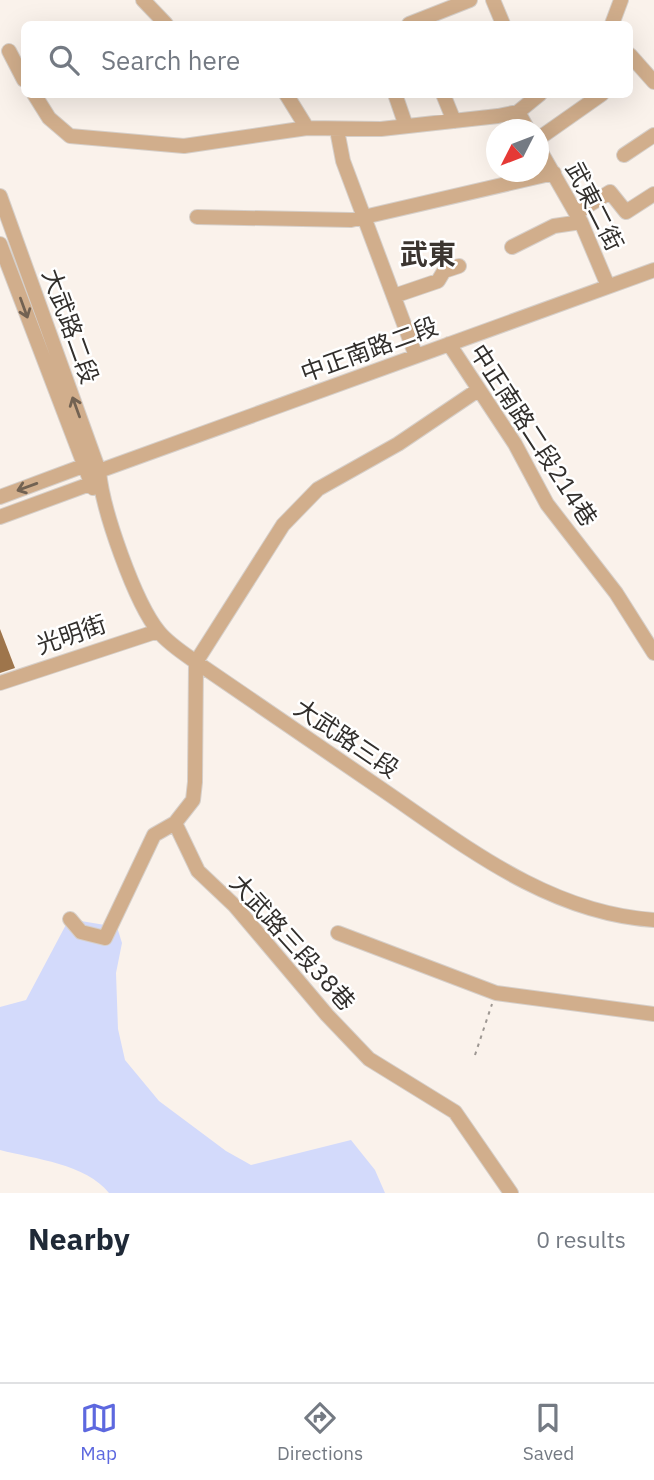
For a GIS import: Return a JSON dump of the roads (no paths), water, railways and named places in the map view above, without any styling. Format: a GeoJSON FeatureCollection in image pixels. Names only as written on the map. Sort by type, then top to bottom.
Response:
{"type":"FeatureCollection","features":[{"type":"Feature","properties":{"kind":"street"},"geometry":{"type":"LineString","coordinates":[[144,0],[163,21]]}},
{"type":"Feature","properties":{"kind":"street"},"geometry":{"type":"LineString","coordinates":[[417,21],[470,0]]}},
{"type":"Feature","properties":{"kind":"street"},"geometry":{"type":"LineString","coordinates":[[492,0],[502,21]]}},
{"type":"Feature","properties":{"kind":"street"},"geometry":{"type":"LineString","coordinates":[[613,21],[621,0]]}},
{"type":"Feature","properties":{"kind":"street"},"geometry":{"type":"LineString","coordinates":[[9,51],[21,74]]}},
{"type":"Feature","properties":{"kind":"street"},"geometry":{"type":"LineString","coordinates":[[36,98],[49,118],[70,136],[184,146],[307,128],[337,130],[454,121],[518,112],[535,98]]}},
{"type":"Feature","properties":{"kind":"street"},"geometry":{"type":"LineString","coordinates":[[288,98],[307,128]]}},
{"type":"Feature","properties":{"kind":"street"},"geometry":{"type":"LineString","coordinates":[[396,98],[406,126]]}},
{"type":"Feature","properties":{"kind":"street"},"geometry":{"type":"LineString","coordinates":[[445,98],[454,121]]}},
{"type":"Feature","properties":{"kind":"street"},"geometry":{"type":"LineString","coordinates":[[549,131],[596,98]]}},
{"type":"Feature","properties":{"kind":"street"},"geometry":{"type":"LineString","coordinates":[[518,112],[522,119]]}},
{"type":"Feature","properties":{"kind":"street"},"geometry":{"type":"LineString","coordinates":[[337,130],[343,162],[416,356]]}},
{"type":"Feature","properties":{"kind":"street"},"geometry":{"type":"LineString","coordinates":[[624,155],[654,135]]}},
{"type":"Feature","properties":{"kind":"street","name":"武東二街"},"geometry":{"type":"LineString","coordinates":[[549,165],[578,218],[608,286]]}},
{"type":"Feature","properties":{"kind":"street"},"geometry":{"type":"LineString","coordinates":[[197,217],[365,218],[554,173]]}},
{"type":"Feature","properties":{"kind":"street"},"geometry":{"type":"LineString","coordinates":[[512,247],[554,226],[578,218],[610,192],[626,212],[654,194]]}},
{"type":"Feature","properties":{"kind":"street","name":"大武路二段"},"geometry":{"type":"LineString","coordinates":[[0,196],[99,471]]}},
{"type":"Feature","properties":{"kind":"street","name":"大武路二段"},"geometry":{"type":"LineString","coordinates":[[0,244],[90,484]]}},
{"type":"Feature","properties":{"kind":"street"},"geometry":{"type":"LineString","coordinates":[[394,296],[438,281],[444,271],[459,266]]}},
{"type":"Feature","properties":{"kind":"street","name":"中正南路二段"},"geometry":{"type":"LineString","coordinates":[[99,471],[654,270]]}},
{"type":"Feature","properties":{"kind":"street","name":"中正南路二段214巷"},"geometry":{"type":"LineString","coordinates":[[449,344],[515,444],[547,504],[616,593],[654,653]]}},
{"type":"Feature","properties":{"kind":"street"},"geometry":{"type":"LineString","coordinates":[[70,919],[81,932],[105,938],[154,835],[175,823],[192,800],[195,782],[196,662],[284,525],[318,489],[398,444],[478,390]]}},
{"type":"Feature","properties":{"kind":"street"},"geometry":{"type":"LineString","coordinates":[[0,496],[83,466],[99,471],[90,484],[0,517]]}},
{"type":"Feature","properties":{"kind":"street","name":"大武路三段"},"geometry":{"type":"LineString","coordinates":[[99,471],[101,496],[138,593],[158,631],[196,662],[516,878],[579,906],[622,917],[654,920]]}},
{"type":"Feature","properties":{"kind":"street","name":"大武路三段"},"geometry":{"type":"LineString","coordinates":[[90,484],[101,496]]}},
{"type":"Feature","properties":{"kind":"street","name":"光明街"},"geometry":{"type":"LineString","coordinates":[[0,683],[158,631]]}},
{"type":"Feature","properties":{"kind":"street","name":"大武路三段38巷"},"geometry":{"type":"LineString","coordinates":[[175,823],[198,872],[235,906],[327,1015],[369,1059],[455,1112],[511,1193]]}},
{"type":"Feature","properties":{"kind":"street"},"geometry":{"type":"LineString","coordinates":[[338,933],[496,993],[654,1014]]}},
{"type":"Feature","properties":{"kind":"district","name":"武東"},"geometry":{"type":"Point","coordinates":[428,253]}}]}
